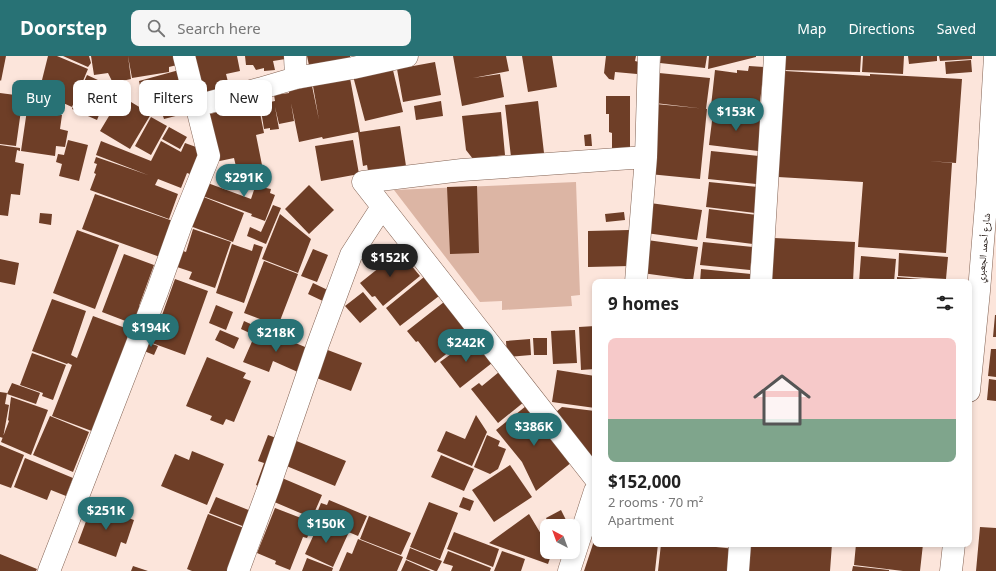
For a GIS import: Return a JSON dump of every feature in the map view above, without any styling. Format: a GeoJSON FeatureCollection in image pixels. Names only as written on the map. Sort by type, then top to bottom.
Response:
{"type":"FeatureCollection","features":[{"type":"Feature","properties":{"kind":"street"},"geometry":{"type":"LineString","coordinates":[[184,56],[190,80]]}},
{"type":"Feature","properties":{"kind":"street"},"geometry":{"type":"LineString","coordinates":[[295,56],[296,78]]}},
{"type":"Feature","properties":{"kind":"street"},"geometry":{"type":"LineString","coordinates":[[207,103],[296,78],[353,68],[407,56]]}},
{"type":"Feature","properties":{"kind":"street"},"geometry":{"type":"LineString","coordinates":[[636,279],[646,157],[649,56]]}},
{"type":"Feature","properties":{"kind":"street"},"geometry":{"type":"LineString","coordinates":[[761,279],[775,56]]}},
{"type":"Feature","properties":{"kind":"street","name":"شارع أحمد الجعبري"},"geometry":{"type":"LineString","coordinates":[[972,361],[979,291],[992,192],[995,56]]}},
{"type":"Feature","properties":{"kind":"street"},"geometry":{"type":"LineString","coordinates":[[49,571],[209,156],[199,116]]}},
{"type":"Feature","properties":{"kind":"street"},"geometry":{"type":"LineString","coordinates":[[592,474],[363,182],[462,170],[646,157]]}},
{"type":"Feature","properties":{"kind":"street"},"geometry":{"type":"LineString","coordinates":[[238,571],[351,255],[382,207]]}},
{"type":"Feature","properties":{"kind":"street"},"geometry":{"type":"LineString","coordinates":[[569,571],[592,500]]}},
{"type":"Feature","properties":{"kind":"street"},"geometry":{"type":"LineString","coordinates":[[738,571],[740,547]]}},
{"type":"Feature","properties":{"kind":"street"},"geometry":{"type":"LineString","coordinates":[[951,571],[954,547]]}},
{"type":"Feature","properties":{"kind":"shaded area"},"geometry":{"type":"Polygon","coordinates":[[[576,182],[580,295],[571,296],[572,306],[502,310],[502,301],[480,302],[394,190],[576,182]]]}},
{"type":"Feature","properties":{"kind":"building"},"geometry":{"type":"Polygon","coordinates":[[[0,56],[6,56],[1,81],[0,80],[0,56]]]}},
{"type":"Feature","properties":{"kind":"building"},"geometry":{"type":"Polygon","coordinates":[[[48,56],[57,56],[88,69],[83,80],[73,80],[72,107],[65,104],[65,80],[42,80],[48,56]]]}},
{"type":"Feature","properties":{"kind":"building"},"geometry":{"type":"Polygon","coordinates":[[[63,56],[89,56],[91,63],[88,67],[63,56]]]}},
{"type":"Feature","properties":{"kind":"building"},"geometry":{"type":"Polygon","coordinates":[[[91,56],[128,56],[131,79],[112,80],[108,73],[94,75],[91,56]]]}},
{"type":"Feature","properties":{"kind":"building"},"geometry":{"type":"Polygon","coordinates":[[[128,56],[175,56],[177,65],[169,67],[169,72],[132,78],[128,56]]]}},
{"type":"Feature","properties":{"kind":"building"},"geometry":{"type":"Polygon","coordinates":[[[190,56],[237,56],[240,71],[226,74],[228,80],[215,80],[215,94],[207,95],[207,80],[196,80],[190,56]]]}},
{"type":"Feature","properties":{"kind":"building"},"geometry":{"type":"Polygon","coordinates":[[[245,56],[291,56],[292,58],[273,61],[275,70],[264,71],[264,68],[256,70],[253,65],[246,65],[245,56]]]}},
{"type":"Feature","properties":{"kind":"building"},"geometry":{"type":"Polygon","coordinates":[[[307,56],[350,56],[351,61],[310,70],[307,56]]]}},
{"type":"Feature","properties":{"kind":"building"},"geometry":{"type":"Polygon","coordinates":[[[453,56],[506,56],[509,71],[473,78],[500,74],[504,97],[462,106],[453,56]]]}},
{"type":"Feature","properties":{"kind":"building"},"geometry":{"type":"Polygon","coordinates":[[[522,56],[552,56],[557,87],[528,92],[522,56]]]}},
{"type":"Feature","properties":{"kind":"building"},"geometry":{"type":"Polygon","coordinates":[[[606,56],[636,56],[635,61],[639,62],[637,74],[615,72],[614,80],[609,79],[604,73],[606,56]]]}},
{"type":"Feature","properties":{"kind":"building"},"geometry":{"type":"Polygon","coordinates":[[[661,56],[707,56],[705,68],[660,63],[661,56]]]}},
{"type":"Feature","properties":{"kind":"building"},"geometry":{"type":"Polygon","coordinates":[[[709,56],[756,56],[756,57],[708,69],[709,56]]]}},
{"type":"Feature","properties":{"kind":"building"},"geometry":{"type":"Polygon","coordinates":[[[782,56],[861,56],[860,72],[782,70],[782,56]]]}},
{"type":"Feature","properties":{"kind":"building"},"geometry":{"type":"Polygon","coordinates":[[[863,56],[904,56],[903,74],[862,72],[863,56]]]}},
{"type":"Feature","properties":{"kind":"building"},"geometry":{"type":"Polygon","coordinates":[[[908,56],[937,56],[937,61],[909,64],[908,56]]]}},
{"type":"Feature","properties":{"kind":"building"},"geometry":{"type":"Polygon","coordinates":[[[939,56],[972,56],[972,59],[940,61],[939,56]]]}},
{"type":"Feature","properties":{"kind":"building"},"geometry":{"type":"Polygon","coordinates":[[[971,60],[972,72],[946,74],[945,62],[971,60]]]}},
{"type":"Feature","properties":{"kind":"building"},"geometry":{"type":"Polygon","coordinates":[[[435,62],[441,95],[403,102],[397,69],[435,62]]]}},
{"type":"Feature","properties":{"kind":"building"},"geometry":{"type":"Polygon","coordinates":[[[392,66],[403,112],[365,121],[353,76],[392,66]]]}},
{"type":"Feature","properties":{"kind":"building"},"geometry":{"type":"Polygon","coordinates":[[[749,66],[764,67],[759,111],[711,106],[715,70],[737,73],[737,70],[748,71],[749,66]]]}},
{"type":"Feature","properties":{"kind":"building"},"geometry":{"type":"Polygon","coordinates":[[[179,70],[182,80],[143,80],[179,70]]]}},
{"type":"Feature","properties":{"kind":"building"},"geometry":{"type":"Polygon","coordinates":[[[785,71],[962,79],[956,163],[929,161],[952,163],[946,253],[858,247],[863,182],[778,177],[785,71]]]}},
{"type":"Feature","properties":{"kind":"building"},"geometry":{"type":"Polygon","coordinates":[[[659,73],[710,78],[706,109],[655,103],[659,73]]]}},
{"type":"Feature","properties":{"kind":"building"},"geometry":{"type":"Polygon","coordinates":[[[87,75],[98,80],[85,80],[87,75]]]}},
{"type":"Feature","properties":{"kind":"building"},"geometry":{"type":"Polygon","coordinates":[[[350,78],[360,132],[400,126],[406,166],[368,171],[367,165],[363,166],[358,132],[299,142],[291,103],[294,121],[279,124],[275,107],[279,129],[264,129],[262,116],[272,116],[272,102],[275,101],[274,95],[289,93],[289,91],[312,86],[319,120],[313,86],[350,78]]]}},
{"type":"Feature","properties":{"kind":"building"},"geometry":{"type":"Polygon","coordinates":[[[0,93],[12,95],[12,116],[20,116],[16,146],[0,144],[0,93]]]}},
{"type":"Feature","properties":{"kind":"building"},"geometry":{"type":"Polygon","coordinates":[[[606,96],[630,96],[630,152],[612,151],[612,133],[609,132],[609,114],[606,114],[606,96]]]}},
{"type":"Feature","properties":{"kind":"building"},"geometry":{"type":"Polygon","coordinates":[[[441,101],[443,116],[416,120],[414,106],[441,101]]]}},
{"type":"Feature","properties":{"kind":"building"},"geometry":{"type":"Polygon","coordinates":[[[538,101],[544,153],[511,157],[505,105],[538,101]]]}},
{"type":"Feature","properties":{"kind":"building"},"geometry":{"type":"Polygon","coordinates":[[[131,102],[139,107],[139,116],[150,116],[130,149],[100,131],[109,116],[131,116],[131,102]]]}},
{"type":"Feature","properties":{"kind":"building"},"geometry":{"type":"Polygon","coordinates":[[[656,104],[707,109],[700,179],[649,174],[656,104]]]}},
{"type":"Feature","properties":{"kind":"building"},"geometry":{"type":"Polygon","coordinates":[[[501,112],[505,155],[473,159],[466,150],[462,116],[501,112]]]}},
{"type":"Feature","properties":{"kind":"building"},"geometry":{"type":"Polygon","coordinates":[[[215,113],[215,116],[261,116],[264,133],[256,135],[263,170],[238,175],[234,158],[215,162],[205,116],[215,113]]]}},
{"type":"Feature","properties":{"kind":"building"},"geometry":{"type":"Polygon","coordinates":[[[713,113],[762,119],[758,151],[709,145],[713,113]]]}},
{"type":"Feature","properties":{"kind":"building"},"geometry":{"type":"Polygon","coordinates":[[[26,116],[62,116],[60,129],[68,131],[65,147],[56,146],[55,156],[21,151],[26,116]]]}},
{"type":"Feature","properties":{"kind":"building"},"geometry":{"type":"Polygon","coordinates":[[[88,116],[99,116],[97,120],[88,116]]]}},
{"type":"Feature","properties":{"kind":"building"},"geometry":{"type":"Polygon","coordinates":[[[163,116],[176,116],[164,119],[163,116]]]}},
{"type":"Feature","properties":{"kind":"building"},"geometry":{"type":"Polygon","coordinates":[[[151,117],[167,126],[151,155],[135,146],[151,117]]]}},
{"type":"Feature","properties":{"kind":"building"},"geometry":{"type":"Polygon","coordinates":[[[169,127],[187,137],[180,149],[162,139],[169,127]]]}},
{"type":"Feature","properties":{"kind":"building"},"geometry":{"type":"Polygon","coordinates":[[[591,134],[592,146],[585,146],[584,135],[591,134]]]}},
{"type":"Feature","properties":{"kind":"building"},"geometry":{"type":"Polygon","coordinates":[[[68,140],[88,145],[79,181],[59,176],[62,164],[56,162],[58,154],[64,155],[68,140]]]}},
{"type":"Feature","properties":{"kind":"building"},"geometry":{"type":"Polygon","coordinates":[[[353,140],[359,174],[321,181],[315,146],[353,140]]]}},
{"type":"Feature","properties":{"kind":"building"},"geometry":{"type":"Polygon","coordinates":[[[101,141],[151,161],[161,141],[181,152],[185,143],[207,151],[196,176],[187,173],[181,188],[158,179],[155,185],[178,194],[169,219],[90,190],[96,174],[94,173],[97,164],[94,163],[96,157],[148,175],[96,155],[101,141]]]}},
{"type":"Feature","properties":{"kind":"building"},"geometry":{"type":"Polygon","coordinates":[[[0,145],[20,148],[20,151],[17,150],[15,162],[24,164],[20,195],[11,194],[8,216],[0,215],[0,145]]]}},
{"type":"Feature","properties":{"kind":"building"},"geometry":{"type":"Polygon","coordinates":[[[711,151],[759,156],[756,184],[708,179],[711,151]]]}},
{"type":"Feature","properties":{"kind":"building"},"geometry":{"type":"Polygon","coordinates":[[[250,173],[263,178],[262,182],[267,184],[266,188],[271,189],[270,193],[275,195],[265,221],[251,216],[252,214],[200,195],[205,182],[251,199],[256,184],[247,181],[250,173]]]}},
{"type":"Feature","properties":{"kind":"building"},"geometry":{"type":"Polygon","coordinates":[[[709,182],[758,187],[755,213],[706,207],[709,182]]]}},
{"type":"Feature","properties":{"kind":"building"},"geometry":{"type":"Polygon","coordinates":[[[309,185],[334,210],[309,234],[285,209],[309,185]]]}},
{"type":"Feature","properties":{"kind":"building"},"geometry":{"type":"Polygon","coordinates":[[[477,186],[479,253],[450,254],[447,187],[477,186]]]}},
{"type":"Feature","properties":{"kind":"building"},"geometry":{"type":"Polygon","coordinates":[[[95,194],[173,221],[160,257],[82,229],[95,194]]]}},
{"type":"Feature","properties":{"kind":"building"},"geometry":{"type":"Polygon","coordinates":[[[201,196],[244,213],[233,242],[190,226],[201,196]]]}},
{"type":"Feature","properties":{"kind":"building"},"geometry":{"type":"Polygon","coordinates":[[[650,203],[702,210],[697,240],[646,233],[650,203]]]}},
{"type":"Feature","properties":{"kind":"building"},"geometry":{"type":"Polygon","coordinates":[[[273,205],[281,208],[266,244],[247,236],[250,227],[261,232],[273,205]]]}},
{"type":"Feature","properties":{"kind":"building"},"geometry":{"type":"Polygon","coordinates":[[[709,209],[757,215],[753,244],[706,238],[709,209]]]}},
{"type":"Feature","properties":{"kind":"building"},"geometry":{"type":"Polygon","coordinates":[[[624,212],[625,220],[606,222],[605,214],[624,212]]]}},
{"type":"Feature","properties":{"kind":"building"},"geometry":{"type":"Polygon","coordinates":[[[40,213],[52,214],[51,225],[39,223],[40,213]]]}},
{"type":"Feature","properties":{"kind":"building"},"geometry":{"type":"Polygon","coordinates":[[[280,214],[311,239],[298,273],[262,259],[280,214]]]}},
{"type":"Feature","properties":{"kind":"building"},"geometry":{"type":"Polygon","coordinates":[[[193,229],[231,242],[215,288],[189,279],[192,272],[177,267],[183,251],[186,252],[193,229]]]}},
{"type":"Feature","properties":{"kind":"building"},"geometry":{"type":"Polygon","coordinates":[[[77,230],[119,245],[95,309],[53,293],[77,230]]]}},
{"type":"Feature","properties":{"kind":"building"},"geometry":{"type":"Polygon","coordinates":[[[629,230],[630,266],[588,267],[588,231],[629,230]]]}},
{"type":"Feature","properties":{"kind":"building"},"geometry":{"type":"Polygon","coordinates":[[[774,238],[855,242],[853,279],[771,279],[774,238]]]}},
{"type":"Feature","properties":{"kind":"building"},"geometry":{"type":"Polygon","coordinates":[[[647,240],[698,247],[693,279],[642,273],[647,240]]]}},
{"type":"Feature","properties":{"kind":"building"},"geometry":{"type":"Polygon","coordinates":[[[703,242],[753,247],[750,270],[700,265],[703,242]]]}},
{"type":"Feature","properties":{"kind":"building"},"geometry":{"type":"Polygon","coordinates":[[[232,244],[252,251],[254,244],[263,247],[244,303],[216,293],[232,244]]]}},
{"type":"Feature","properties":{"kind":"building"},"geometry":{"type":"Polygon","coordinates":[[[397,248],[420,276],[383,306],[375,296],[372,297],[360,283],[380,267],[377,264],[397,248]]]}},
{"type":"Feature","properties":{"kind":"building"},"geometry":{"type":"Polygon","coordinates":[[[313,249],[328,255],[317,282],[301,276],[313,249]]]}},
{"type":"Feature","properties":{"kind":"building"},"geometry":{"type":"Polygon","coordinates":[[[899,253],[948,257],[946,279],[898,276],[899,253]]]}},
{"type":"Feature","properties":{"kind":"building"},"geometry":{"type":"Polygon","coordinates":[[[124,254],[154,265],[139,306],[143,309],[136,325],[102,312],[124,254]]]}},
{"type":"Feature","properties":{"kind":"building"},"geometry":{"type":"Polygon","coordinates":[[[861,256],[896,259],[894,279],[859,279],[861,256]]]}},
{"type":"Feature","properties":{"kind":"building"},"geometry":{"type":"Polygon","coordinates":[[[0,259],[19,263],[15,285],[0,282],[0,259]]]}},
{"type":"Feature","properties":{"kind":"building"},"geometry":{"type":"Polygon","coordinates":[[[264,261],[298,274],[278,326],[244,313],[264,261]]]}},
{"type":"Feature","properties":{"kind":"building"},"geometry":{"type":"Polygon","coordinates":[[[701,269],[751,274],[750,279],[700,279],[701,269]]]}},
{"type":"Feature","properties":{"kind":"building"},"geometry":{"type":"Polygon","coordinates":[[[424,277],[439,296],[400,326],[386,308],[424,277]]]}},
{"type":"Feature","properties":{"kind":"building"},"geometry":{"type":"Polygon","coordinates":[[[897,277],[922,279],[897,279],[897,277]]]}},
{"type":"Feature","properties":{"kind":"building"},"geometry":{"type":"Polygon","coordinates":[[[175,279],[208,291],[185,355],[152,343],[175,279]]]}},
{"type":"Feature","properties":{"kind":"building"},"geometry":{"type":"Polygon","coordinates":[[[313,283],[332,292],[327,303],[308,294],[313,283]]]}},
{"type":"Feature","properties":{"kind":"building"},"geometry":{"type":"Polygon","coordinates":[[[363,292],[377,309],[360,323],[345,306],[363,292]]]}},
{"type":"Feature","properties":{"kind":"building"},"geometry":{"type":"Polygon","coordinates":[[[52,299],[86,311],[71,355],[77,358],[93,316],[136,332],[97,433],[52,416],[72,365],[32,351],[52,299]]]}},
{"type":"Feature","properties":{"kind":"building"},"geometry":{"type":"Polygon","coordinates":[[[444,302],[470,335],[435,363],[418,341],[416,342],[407,331],[444,302]]]}},
{"type":"Feature","properties":{"kind":"building"},"geometry":{"type":"Polygon","coordinates":[[[216,305],[233,312],[226,330],[209,323],[216,305]]]}},
{"type":"Feature","properties":{"kind":"building"},"geometry":{"type":"Polygon","coordinates":[[[995,315],[996,337],[993,337],[995,315]]]}},
{"type":"Feature","properties":{"kind":"building"},"geometry":{"type":"Polygon","coordinates":[[[244,321],[257,327],[254,335],[241,329],[244,321]]]}},
{"type":"Feature","properties":{"kind":"building"},"geometry":{"type":"Polygon","coordinates":[[[592,326],[592,369],[581,370],[579,327],[592,326]]]}},
{"type":"Feature","properties":{"kind":"building"},"geometry":{"type":"Polygon","coordinates":[[[220,330],[239,338],[234,349],[215,340],[220,330]]]}},
{"type":"Feature","properties":{"kind":"building"},"geometry":{"type":"Polygon","coordinates":[[[575,330],[577,363],[553,364],[551,331],[575,330]]]}},
{"type":"Feature","properties":{"kind":"building"},"geometry":{"type":"Polygon","coordinates":[[[266,331],[310,349],[300,373],[273,361],[269,372],[243,362],[254,337],[262,340],[266,331]]]}},
{"type":"Feature","properties":{"kind":"building"},"geometry":{"type":"Polygon","coordinates":[[[473,338],[492,363],[460,388],[440,362],[473,338]]]}},
{"type":"Feature","properties":{"kind":"building"},"geometry":{"type":"Polygon","coordinates":[[[533,338],[547,338],[547,355],[534,355],[533,338]]]}},
{"type":"Feature","properties":{"kind":"building"},"geometry":{"type":"Polygon","coordinates":[[[530,339],[531,355],[507,357],[506,341],[530,339]]]}},
{"type":"Feature","properties":{"kind":"building"},"geometry":{"type":"Polygon","coordinates":[[[147,342],[158,346],[154,355],[144,351],[147,342]]]}},
{"type":"Feature","properties":{"kind":"building"},"geometry":{"type":"Polygon","coordinates":[[[325,349],[362,363],[351,391],[314,377],[325,349]]]}},
{"type":"Feature","properties":{"kind":"building"},"geometry":{"type":"Polygon","coordinates":[[[991,349],[996,349],[996,377],[988,376],[991,349]]]}},
{"type":"Feature","properties":{"kind":"building"},"geometry":{"type":"Polygon","coordinates":[[[32,353],[66,365],[53,400],[42,396],[43,393],[20,385],[32,353]]]}},
{"type":"Feature","properties":{"kind":"building"},"geometry":{"type":"Polygon","coordinates":[[[207,357],[246,373],[243,378],[251,381],[234,422],[226,419],[223,425],[210,420],[212,416],[186,406],[207,357]]]}},
{"type":"Feature","properties":{"kind":"building"},"geometry":{"type":"Polygon","coordinates":[[[557,370],[592,376],[592,408],[552,402],[557,370]]]}},
{"type":"Feature","properties":{"kind":"building"},"geometry":{"type":"Polygon","coordinates":[[[499,372],[524,402],[498,423],[471,389],[479,383],[482,386],[499,372]]]}},
{"type":"Feature","properties":{"kind":"building"},"geometry":{"type":"Polygon","coordinates":[[[989,379],[996,380],[996,401],[987,400],[989,379]]]}},
{"type":"Feature","properties":{"kind":"building"},"geometry":{"type":"Polygon","coordinates":[[[12,383],[40,393],[36,404],[7,394],[12,383]]]}},
{"type":"Feature","properties":{"kind":"building"},"geometry":{"type":"Polygon","coordinates":[[[0,392],[7,393],[5,404],[9,405],[3,438],[0,437],[0,392]]]}},
{"type":"Feature","properties":{"kind":"building"},"geometry":{"type":"Polygon","coordinates":[[[11,397],[48,410],[31,455],[1,442],[9,421],[11,397]]]}},
{"type":"Feature","properties":{"kind":"building"},"geometry":{"type":"Polygon","coordinates":[[[526,406],[572,462],[536,491],[522,462],[496,430],[526,406]]]}},
{"type":"Feature","properties":{"kind":"building"},"geometry":{"type":"Polygon","coordinates":[[[562,407],[592,411],[592,458],[556,412],[562,407]]]}},
{"type":"Feature","properties":{"kind":"building"},"geometry":{"type":"Polygon","coordinates":[[[476,415],[487,432],[472,466],[437,451],[446,431],[465,439],[476,415]]]}},
{"type":"Feature","properties":{"kind":"building"},"geometry":{"type":"Polygon","coordinates":[[[50,416],[89,432],[73,472],[33,455],[50,416]]]}},
{"type":"Feature","properties":{"kind":"building"},"geometry":{"type":"Polygon","coordinates":[[[268,435],[282,440],[264,488],[256,485],[264,463],[258,461],[268,435]]]}},
{"type":"Feature","properties":{"kind":"building"},"geometry":{"type":"Polygon","coordinates":[[[487,435],[500,441],[498,446],[506,449],[498,469],[490,474],[474,467],[487,435]]]}},
{"type":"Feature","properties":{"kind":"building"},"geometry":{"type":"Polygon","coordinates":[[[294,440],[346,461],[335,486],[284,465],[294,440]]]}},
{"type":"Feature","properties":{"kind":"building"},"geometry":{"type":"Polygon","coordinates":[[[0,445],[24,455],[11,488],[0,484],[0,445]]]}},
{"type":"Feature","properties":{"kind":"building"},"geometry":{"type":"Polygon","coordinates":[[[192,451],[224,464],[207,505],[161,486],[175,454],[189,460],[192,451]]]}},
{"type":"Feature","properties":{"kind":"building"},"geometry":{"type":"Polygon","coordinates":[[[441,455],[474,469],[464,491],[431,477],[441,455]]]}},
{"type":"Feature","properties":{"kind":"building"},"geometry":{"type":"Polygon","coordinates":[[[25,458],[73,478],[66,496],[51,490],[47,500],[14,487],[25,458]]]}},
{"type":"Feature","properties":{"kind":"building"},"geometry":{"type":"Polygon","coordinates":[[[510,465],[532,497],[494,522],[472,490],[510,465]]]}},
{"type":"Feature","properties":{"kind":"building"},"geometry":{"type":"Polygon","coordinates":[[[282,478],[322,495],[312,518],[272,501],[282,478]]]}},
{"type":"Feature","properties":{"kind":"building"},"geometry":{"type":"Polygon","coordinates":[[[216,497],[251,511],[245,527],[209,513],[216,497]]]}},
{"type":"Feature","properties":{"kind":"building"},"geometry":{"type":"Polygon","coordinates":[[[463,497],[474,501],[470,511],[459,507],[463,497]]]}},
{"type":"Feature","properties":{"kind":"building"},"geometry":{"type":"Polygon","coordinates":[[[329,500],[367,516],[358,536],[315,518],[321,503],[327,505],[329,500]]]}},
{"type":"Feature","properties":{"kind":"building"},"geometry":{"type":"Polygon","coordinates":[[[429,502],[458,513],[440,559],[410,547],[429,502]]]}},
{"type":"Feature","properties":{"kind":"building"},"geometry":{"type":"Polygon","coordinates":[[[92,505],[134,520],[126,544],[121,542],[116,557],[78,543],[92,505]]]}},
{"type":"Feature","properties":{"kind":"building"},"geometry":{"type":"Polygon","coordinates":[[[275,508],[314,523],[307,538],[303,537],[290,570],[275,564],[276,561],[257,553],[275,508]]]}},
{"type":"Feature","properties":{"kind":"building"},"geometry":{"type":"Polygon","coordinates":[[[561,510],[566,519],[546,519],[561,510]]]}},
{"type":"Feature","properties":{"kind":"building"},"geometry":{"type":"Polygon","coordinates":[[[208,514],[244,528],[228,571],[192,571],[187,569],[208,514]]]}},
{"type":"Feature","properties":{"kind":"building"},"geometry":{"type":"Polygon","coordinates":[[[529,514],[540,532],[540,559],[550,559],[548,564],[489,543],[529,514]]]}},
{"type":"Feature","properties":{"kind":"building"},"geometry":{"type":"Polygon","coordinates":[[[369,516],[411,533],[401,555],[360,539],[369,516]]]}},
{"type":"Feature","properties":{"kind":"building"},"geometry":{"type":"Polygon","coordinates":[[[320,521],[348,534],[333,567],[305,554],[320,521]]]}},
{"type":"Feature","properties":{"kind":"building"},"geometry":{"type":"Polygon","coordinates":[[[980,527],[996,528],[996,571],[976,571],[980,527]]]}},
{"type":"Feature","properties":{"kind":"building"},"geometry":{"type":"Polygon","coordinates":[[[454,532],[499,549],[493,567],[447,549],[454,532]]]}},
{"type":"Feature","properties":{"kind":"building"},"geometry":{"type":"Polygon","coordinates":[[[358,539],[403,557],[397,571],[339,571],[347,552],[352,554],[358,539]]]}},
{"type":"Feature","properties":{"kind":"building"},"geometry":{"type":"Polygon","coordinates":[[[592,547],[658,547],[655,571],[584,571],[592,547]]]}},
{"type":"Feature","properties":{"kind":"building"},"geometry":{"type":"Polygon","coordinates":[[[661,547],[716,547],[736,549],[733,571],[658,571],[661,547]]]}},
{"type":"Feature","properties":{"kind":"building"},"geometry":{"type":"Polygon","coordinates":[[[748,547],[832,547],[830,571],[746,571],[748,547]]]}},
{"type":"Feature","properties":{"kind":"building"},"geometry":{"type":"Polygon","coordinates":[[[856,547],[923,547],[920,571],[903,571],[854,565],[856,547]]]}},
{"type":"Feature","properties":{"kind":"building"},"geometry":{"type":"Polygon","coordinates":[[[410,548],[442,561],[437,571],[406,559],[410,548]]]}},
{"type":"Feature","properties":{"kind":"building"},"geometry":{"type":"Polygon","coordinates":[[[448,551],[491,568],[490,571],[451,571],[453,566],[443,563],[448,551]]]}},
{"type":"Feature","properties":{"kind":"building"},"geometry":{"type":"Polygon","coordinates":[[[502,551],[525,559],[521,571],[494,571],[502,551]]]}},
{"type":"Feature","properties":{"kind":"building"},"geometry":{"type":"Polygon","coordinates":[[[0,554],[37,569],[36,571],[0,571],[0,554]]]}},
{"type":"Feature","properties":{"kind":"building"},"geometry":{"type":"Polygon","coordinates":[[[307,558],[333,568],[332,571],[302,571],[307,558]]]}},
{"type":"Feature","properties":{"kind":"building"},"geometry":{"type":"Polygon","coordinates":[[[406,560],[431,571],[401,571],[406,560]]]}},
{"type":"Feature","properties":{"kind":"building"},"geometry":{"type":"Polygon","coordinates":[[[133,566],[148,571],[131,571],[133,566]]]}},
{"type":"Feature","properties":{"kind":"building"},"geometry":{"type":"Polygon","coordinates":[[[853,566],[889,570],[889,571],[852,571],[853,566]]]}}]}
